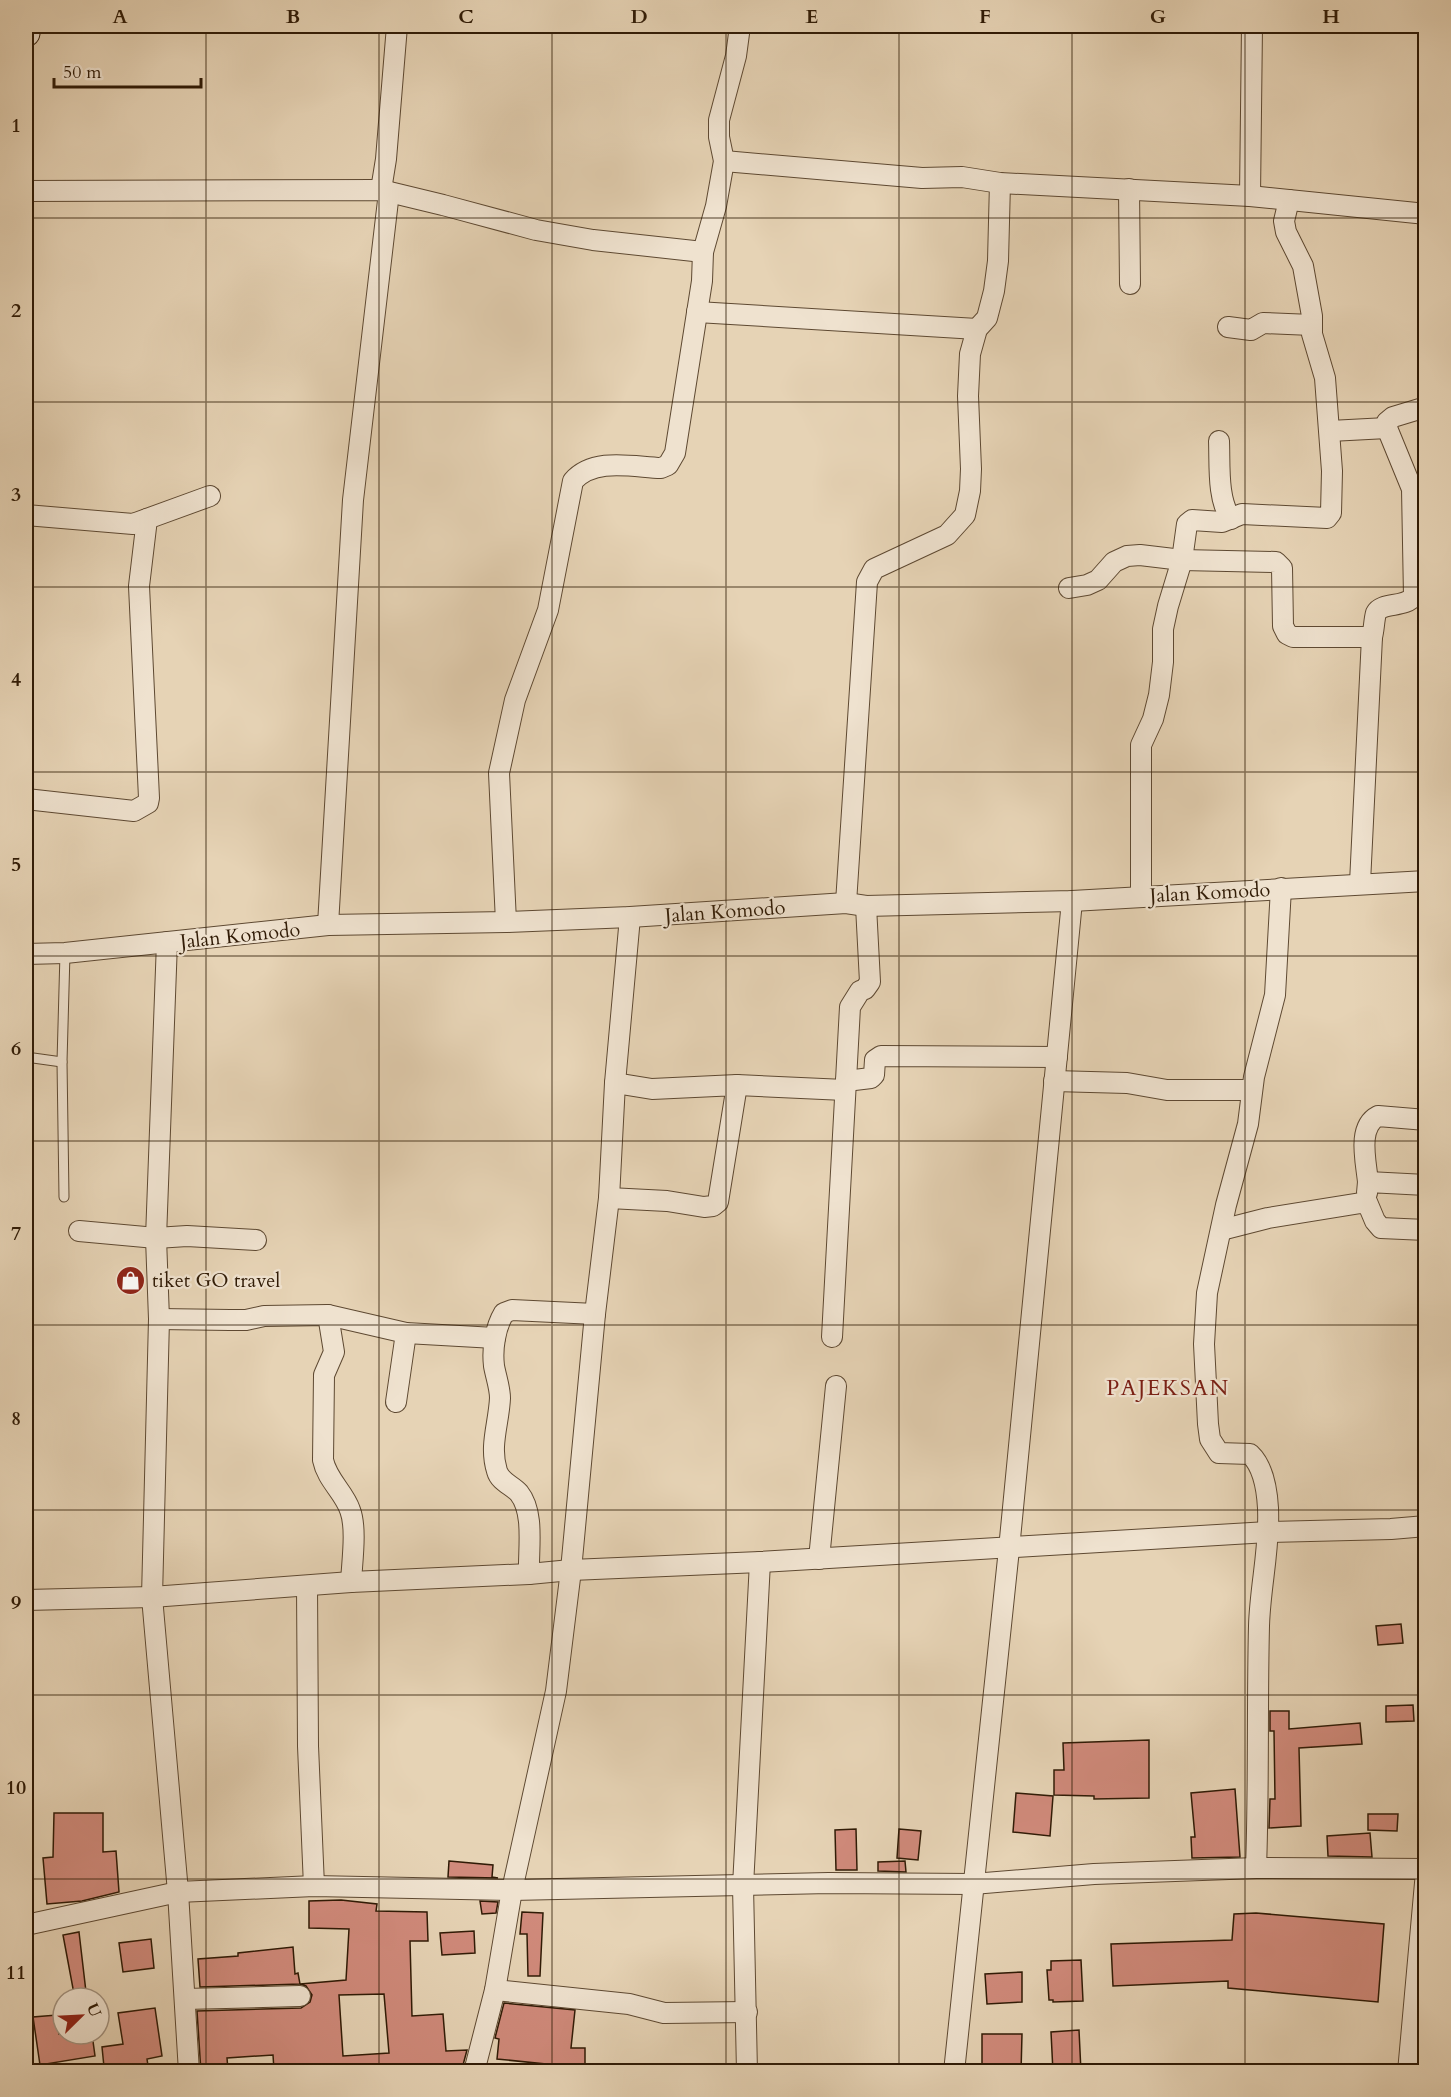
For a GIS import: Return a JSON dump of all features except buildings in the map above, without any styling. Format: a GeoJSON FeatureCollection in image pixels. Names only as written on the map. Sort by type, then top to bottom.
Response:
{"type":"FeatureCollection","features":[{"type":"Feature","properties":{"kind":"street"},"geometry":{"type":"LineString","coordinates":[[26,33],[27,26]]}},
{"type":"Feature","properties":{"kind":"street"},"geometry":{"type":"LineString","coordinates":[[328,925],[353,501],[385,191],[397,26]]}},
{"type":"Feature","properties":{"kind":"street"},"geometry":{"type":"LineString","coordinates":[[506,922],[499,773],[515,700],[548,610],[573,481],[578,475],[598,466],[661,468],[673,460],[702,281],[703,252],[716,206],[724,161],[719,137],[719,120],[736,56],[740,26]]}},
{"type":"Feature","properties":{"kind":"street"},"geometry":{"type":"LineString","coordinates":[[1250,196],[1252,26]]}},
{"type":"Feature","properties":{"kind":"street"},"geometry":{"type":"LineString","coordinates":[[724,161],[922,178],[962,177],[1000,183],[1250,196],[1425,214]]}},
{"type":"Feature","properties":{"kind":"street"},"geometry":{"type":"LineString","coordinates":[[846,903],[867,582],[874,569],[947,535],[965,515],[971,470],[968,396],[970,354],[976,329],[987,318],[994,291],[998,261],[1000,183]]}},
{"type":"Feature","properties":{"kind":"street"},"geometry":{"type":"LineString","coordinates":[[1129,189],[1130,284]]}},
{"type":"Feature","properties":{"kind":"street"},"geometry":{"type":"LineString","coordinates":[[26,191],[385,191],[536,230],[593,240],[703,252]]}},
{"type":"Feature","properties":{"kind":"street"},"geometry":{"type":"LineString","coordinates":[[1141,896],[1141,745],[1148,733],[1159,695],[1163,662],[1163,629],[1182,561],[1187,524],[1189,521],[1222,522],[1242,514],[1327,518],[1330,516],[1333,497],[1325,378],[1317,355],[1304,266],[1286,232],[1284,221],[1289,200]]}},
{"type":"Feature","properties":{"kind":"street"},"geometry":{"type":"LineString","coordinates":[[697,312],[976,329]]}},
{"type":"Feature","properties":{"kind":"street"},"geometry":{"type":"LineString","coordinates":[[1228,327],[1251,330],[1263,323],[1312,325]]}},
{"type":"Feature","properties":{"kind":"street"},"geometry":{"type":"LineString","coordinates":[[1360,883],[1372,637],[1378,610],[1408,602],[1414,596],[1412,489],[1387,428],[1387,422],[1389,419],[1425,406]]}},
{"type":"Feature","properties":{"kind":"street"},"geometry":{"type":"LineString","coordinates":[[1330,431],[1387,428]]}},
{"type":"Feature","properties":{"kind":"street"},"geometry":{"type":"LineString","coordinates":[[1219,441],[1220,488],[1231,519]]}},
{"type":"Feature","properties":{"kind":"street"},"geometry":{"type":"LineString","coordinates":[[26,515],[133,524],[210,496]]}},
{"type":"Feature","properties":{"kind":"street"},"geometry":{"type":"LineString","coordinates":[[26,799],[134,811],[148,803],[150,798],[139,586],[147,519]]}},
{"type":"Feature","properties":{"kind":"street"},"geometry":{"type":"LineString","coordinates":[[1069,588],[1087,585],[1098,580],[1114,562],[1127,556],[1140,555],[1182,561],[1276,562],[1282,568],[1283,626],[1287,634],[1293,638],[1372,637]]}},
{"type":"Feature","properties":{"kind":"street","name":"Jalan Komodo"},"geometry":{"type":"LineString","coordinates":[[26,954],[328,925],[630,917],[846,903],[866,906],[1072,901],[1425,881]]}},
{"type":"Feature","properties":{"kind":"street"},"geometry":{"type":"LineString","coordinates":[[1256,1868],[1259,1624],[1268,1532],[1268,1505],[1261,1467],[1250,1454],[1219,1453],[1210,1438],[1204,1326],[1207,1293],[1248,1124],[1251,1090],[1275,995],[1281,888]]}},
{"type":"Feature","properties":{"kind":"street"},"geometry":{"type":"LineString","coordinates":[[954,2072],[1010,1549],[1072,901]]}},
{"type":"Feature","properties":{"kind":"street"},"geometry":{"type":"LineString","coordinates":[[832,1337],[849,1007],[860,991],[870,982],[866,906]]}},
{"type":"Feature","properties":{"kind":"street"},"geometry":{"type":"LineString","coordinates":[[474,2072],[495,1990],[512,1890],[556,1691],[571,1570],[595,1314],[609,1198],[615,1083],[630,917]]}},
{"type":"Feature","properties":{"kind":"street"},"geometry":{"type":"LineString","coordinates":[[167,942],[156,1238],[159,1319],[152,1597],[178,1892],[189,2072]]}},
{"type":"Feature","properties":{"kind":"street"},"geometry":{"type":"LineString","coordinates":[[615,1083],[652,1089],[737,1085],[846,1085],[872,1078],[875,1060],[881,1056],[1057,1057]]}},
{"type":"Feature","properties":{"kind":"street"},"geometry":{"type":"LineString","coordinates":[[1054,1081],[1127,1083],[1167,1090],[1251,1090]]}},
{"type":"Feature","properties":{"kind":"street"},"geometry":{"type":"LineString","coordinates":[[609,1198],[667,1201],[704,1207],[713,1206],[718,1202],[737,1085]]}},
{"type":"Feature","properties":{"kind":"street"},"geometry":{"type":"LineString","coordinates":[[1425,1120],[1378,1116],[1367,1124],[1365,1133],[1367,1202],[1375,1221],[1381,1228],[1425,1230]]}},
{"type":"Feature","properties":{"kind":"street"},"geometry":{"type":"LineString","coordinates":[[1368,1182],[1425,1185]]}},
{"type":"Feature","properties":{"kind":"street"},"geometry":{"type":"LineString","coordinates":[[1221,1230],[1268,1218],[1367,1202]]}},
{"type":"Feature","properties":{"kind":"street"},"geometry":{"type":"LineString","coordinates":[[79,1231],[156,1238],[187,1236],[256,1240]]}},
{"type":"Feature","properties":{"kind":"street"},"geometry":{"type":"LineString","coordinates":[[528,1574],[526,1506],[519,1494],[499,1478],[496,1469],[494,1443],[500,1397],[494,1364],[497,1324],[504,1313],[512,1310],[595,1314]]}},
{"type":"Feature","properties":{"kind":"street"},"geometry":{"type":"LineString","coordinates":[[159,1319],[246,1320],[264,1316],[328,1315],[406,1333],[495,1338]]}},
{"type":"Feature","properties":{"kind":"street"},"geometry":{"type":"LineString","coordinates":[[328,1315],[334,1352],[324,1375],[323,1460],[325,1471],[345,1498],[351,1513],[351,1582]]}},
{"type":"Feature","properties":{"kind":"street"},"geometry":{"type":"LineString","coordinates":[[396,1402],[406,1333]]}},
{"type":"Feature","properties":{"kind":"street"},"geometry":{"type":"LineString","coordinates":[[819,1559],[836,1386]]}},
{"type":"Feature","properties":{"kind":"street"},"geometry":{"type":"LineString","coordinates":[[26,1600],[152,1597],[351,1582],[1010,1549],[1268,1532],[1425,1526]]}},
{"type":"Feature","properties":{"kind":"street"},"geometry":{"type":"LineString","coordinates":[[747,2072],[743,1886],[759,1562]]}},
{"type":"Feature","properties":{"kind":"street"},"geometry":{"type":"LineString","coordinates":[[307,1586],[314,1886]]}},
{"type":"Feature","properties":{"kind":"street"},"geometry":{"type":"LineString","coordinates":[[26,1925],[178,1892],[314,1886],[512,1890],[829,1883],[973,1884],[1094,1874],[1256,1868],[1425,1871],[1408,2072]]}},
{"type":"Feature","properties":{"kind":"street"},"geometry":{"type":"LineString","coordinates":[[495,1990],[629,2004],[664,2013],[747,2012]]}},
{"type":"Feature","properties":{"kind":"street"},"geometry":{"type":"LineString","coordinates":[[185,1999],[300,1996]]}},
{"type":"Feature","properties":{"kind":"lane"},"geometry":{"type":"LineString","coordinates":[[64,1197],[62,1062],[65,952]]}},
{"type":"Feature","properties":{"kind":"lane"},"geometry":{"type":"LineString","coordinates":[[26,1057],[62,1062]]}},
{"type":"Feature","properties":{"kind":"place","name":"tiket GO travel"},"geometry":{"type":"Point","coordinates":[131,1280]}},
{"type":"Feature","properties":{"kind":"district","name":"PAJEKSAN"},"geometry":{"type":"Point","coordinates":[1168,1387]}}]}
